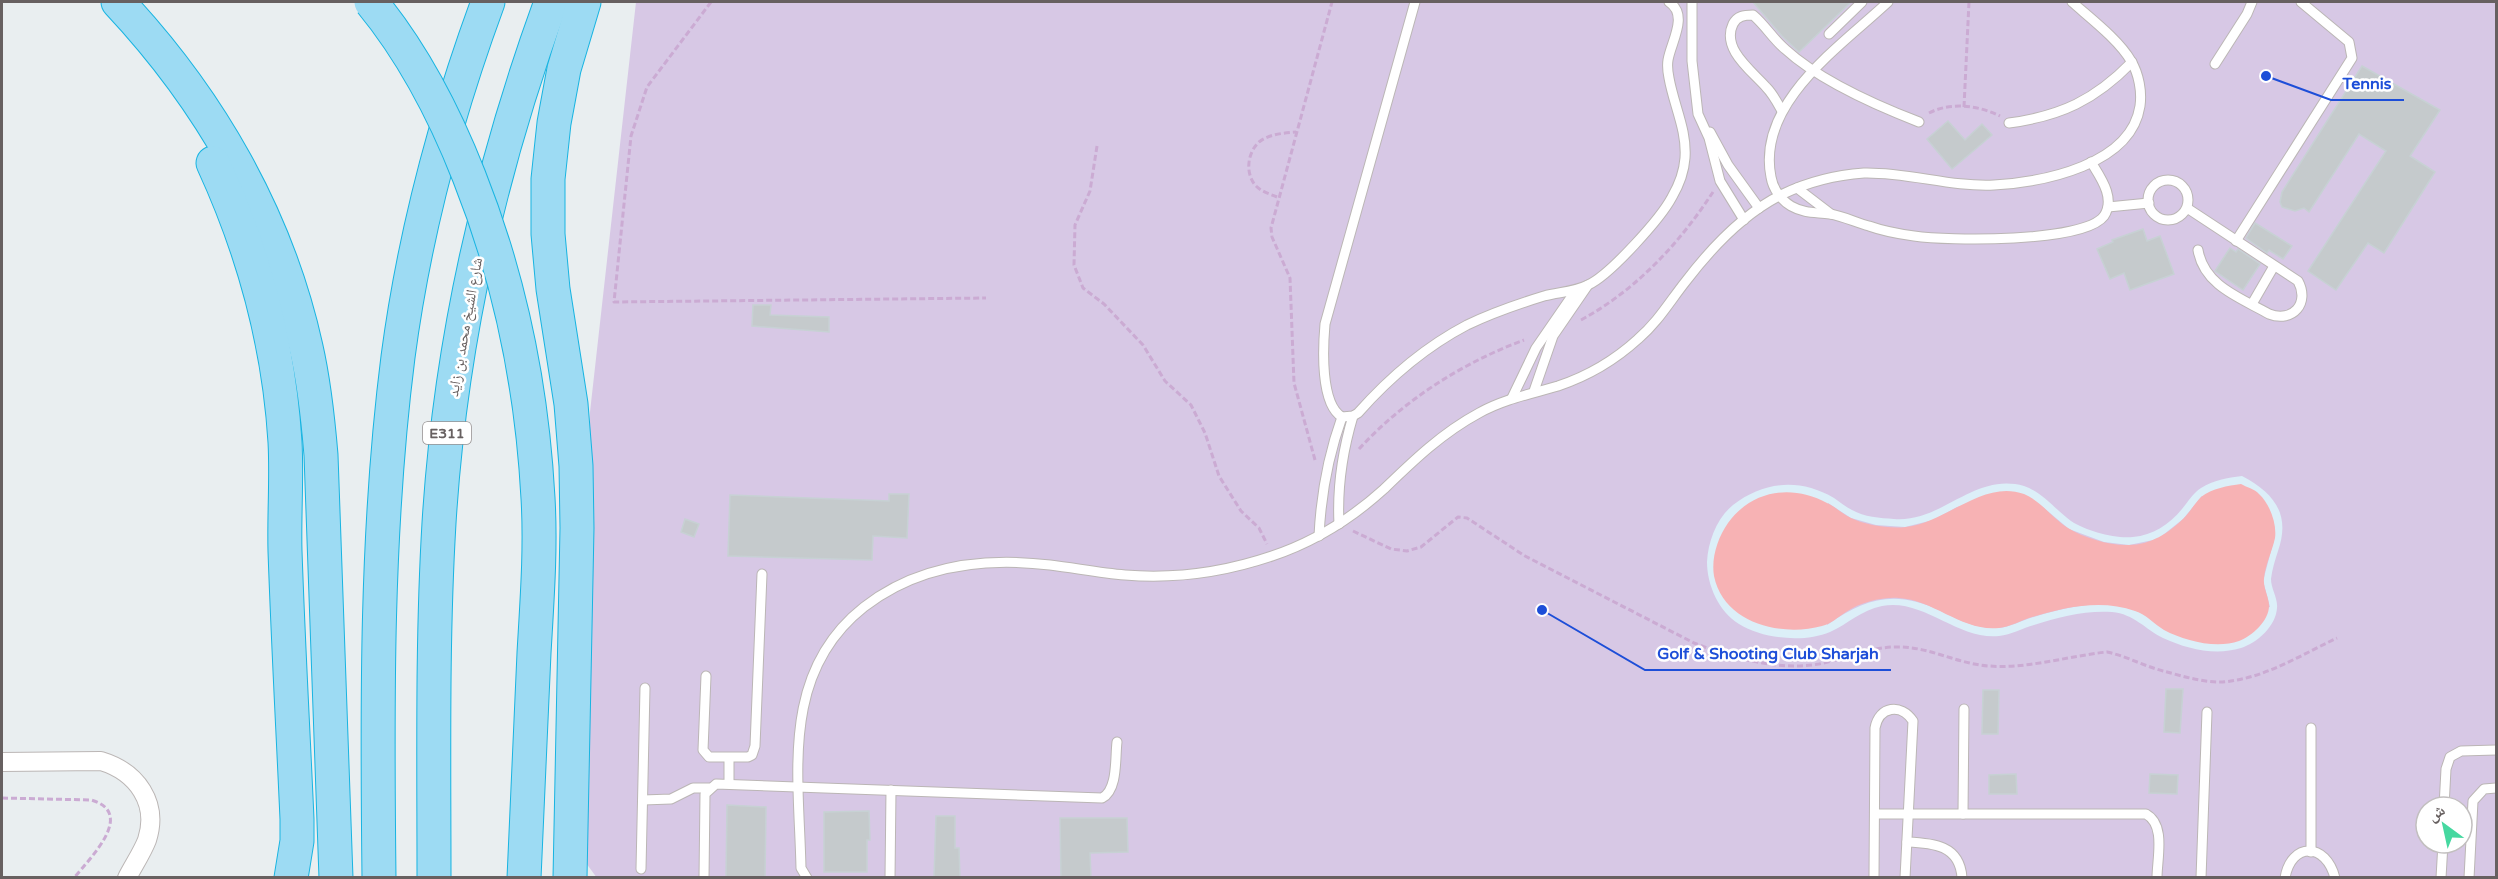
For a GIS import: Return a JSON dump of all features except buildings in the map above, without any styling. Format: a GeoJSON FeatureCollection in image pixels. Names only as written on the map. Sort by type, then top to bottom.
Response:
{"type":"FeatureCollection","features":[{"type":"Feature","properties":{"kind":"highway"},"geometry":{"type":"LineString","coordinates":[[371,2],[435,100],[460,152],[481,204],[499,262],[526,379],[537,479],[538,560],[524,878]]}},
{"type":"Feature","properties":{"kind":"highway"},"geometry":{"type":"LineString","coordinates":[[379,878],[379,601],[389,436],[398,355],[411,275],[428,195],[449,116],[488,2]]}},
{"type":"Feature","properties":{"kind":"highway","name":"شارع الشيخ محمد بن زايد"},"geometry":{"type":"LineString","coordinates":[[434,878],[436,604],[439,523],[446,442],[471,282],[489,202],[510,124],[551,2]]}},
{"type":"Feature","properties":{"kind":"highway"},"geometry":{"type":"LineString","coordinates":[[570,878],[577,528],[576,466],[571,405],[553,289],[548,234],[548,179],[554,123],[564,69],[584,2]]}},
{"type":"Feature","properties":{"kind":"highway"},"geometry":{"type":"LineString","coordinates":[[124,8],[211,157],[231,202],[254,268],[274,345],[285,444],[285,550],[297,819],[297,841],[291,878]]}},
{"type":"Feature","properties":{"kind":"highway"},"geometry":{"type":"LineString","coordinates":[[124,8],[198,100],[253,194],[275,244],[293,295],[306,347],[316,401],[321,455],[336,878]]}},
{"type":"Feature","properties":{"kind":"street"},"geometry":{"type":"LineString","coordinates":[[2,762],[101,761],[129,774],[139,785],[146,798],[150,813],[150,828],[146,843],[127,878]]}},
{"type":"Feature","properties":{"kind":"lane"},"geometry":{"type":"LineString","coordinates":[[1342,417],[1333,408],[1327,390],[1324,368],[1325,324],[1415,2]]}},
{"type":"Feature","properties":{"kind":"lane"},"geometry":{"type":"LineString","coordinates":[[1338,524],[1337,497],[1340,470],[1353,416],[1405,366],[1447,337],[1518,304],[1589,285],[1610,270],[1671,199],[1680,181],[1685,161],[1686,141],[1672,92],[1667,62],[1679,16],[1676,8],[1670,2]]}},
{"type":"Feature","properties":{"kind":"lane"},"geometry":{"type":"LineString","coordinates":[[1829,34],[1862,2]]}},
{"type":"Feature","properties":{"kind":"lane"},"geometry":{"type":"LineString","coordinates":[[1888,2],[1802,82],[1782,111],[1770,145],[1769,163],[1772,180],[1779,196],[1802,212],[1831,214],[1872,227],[1914,236],[1957,240],[2000,240],[2043,235],[2095,223],[2108,207],[2108,196],[2091,162]]}},
{"type":"Feature","properties":{"kind":"lane"},"geometry":{"type":"LineString","coordinates":[[807,878],[801,868],[799,786],[800,726],[806,691],[819,658],[840,628],[867,605],[900,585],[935,571],[973,562],[1010,561],[1123,575],[1161,576],[1217,570],[1272,556],[1319,536],[1338,524],[1384,489],[1430,445],[1483,411],[1512,398],[1557,386],[1588,374],[1616,358],[1642,337],[1710,252],[1744,220],[1779,196],[1828,178],[1861,173],[1893,174],[1959,184],[1992,185],[2048,176],[2091,162],[2110,153],[2126,140],[2136,122],[2141,102],[2139,82],[2132,63],[2072,2]]}},
{"type":"Feature","properties":{"kind":"lane"},"geometry":{"type":"LineString","coordinates":[[2215,64],[2247,14],[2252,2]]}},
{"type":"Feature","properties":{"kind":"lane"},"geometry":{"type":"LineString","coordinates":[[2236,241],[2352,58],[2349,42],[2301,2]]}},
{"type":"Feature","properties":{"kind":"lane"},"geometry":{"type":"LineString","coordinates":[[1692,3],[1692,61],[1698,114],[1709,138],[1720,181],[1744,220]]}},
{"type":"Feature","properties":{"kind":"lane"},"geometry":{"type":"LineString","coordinates":[[1782,111],[1772,94],[1736,53],[1731,33],[1732,25],[1737,18],[1753,15],[1784,48],[1815,70],[1859,96],[1919,122]]}},
{"type":"Feature","properties":{"kind":"lane"},"geometry":{"type":"LineString","coordinates":[[2008,123],[2037,119],[2064,111],[2089,98],[2112,82],[2132,63]]}},
{"type":"Feature","properties":{"kind":"lane"},"geometry":{"type":"LineString","coordinates":[[1698,114],[1737,180],[1759,208]]}},
{"type":"Feature","properties":{"kind":"lane"},"geometry":{"type":"LineString","coordinates":[[2164,181],[2178,183],[2187,194],[2187,208],[2182,214],[2169,220],[2156,215],[2149,203],[2152,189],[2164,181]]}},
{"type":"Feature","properties":{"kind":"lane"},"geometry":{"type":"LineString","coordinates":[[1797,188],[1831,214]]}},
{"type":"Feature","properties":{"kind":"lane"},"geometry":{"type":"LineString","coordinates":[[2108,207],[2149,203]]}},
{"type":"Feature","properties":{"kind":"lane"},"geometry":{"type":"LineString","coordinates":[[2187,208],[2298,281],[2302,288],[2301,306],[2295,313],[2277,317],[2252,304],[2211,279],[2200,261],[2198,250]]}},
{"type":"Feature","properties":{"kind":"lane"},"geometry":{"type":"LineString","coordinates":[[2252,304],[2274,266]]}},
{"type":"Feature","properties":{"kind":"lane"},"geometry":{"type":"LineString","coordinates":[[1512,398],[1527,364],[1589,285]]}},
{"type":"Feature","properties":{"kind":"lane"},"geometry":{"type":"LineString","coordinates":[[1534,391],[1550,334],[1576,290]]}},
{"type":"Feature","properties":{"kind":"lane"},"geometry":{"type":"LineString","coordinates":[[1342,417],[1353,416]]}},
{"type":"Feature","properties":{"kind":"lane"},"geometry":{"type":"LineString","coordinates":[[1319,536],[1323,487],[1342,417]]}},
{"type":"Feature","properties":{"kind":"lane"},"geometry":{"type":"LineString","coordinates":[[706,675],[703,750],[709,757],[748,757],[754,750],[762,574]]}},
{"type":"Feature","properties":{"kind":"lane"},"geometry":{"type":"LineString","coordinates":[[641,868],[645,688]]}},
{"type":"Feature","properties":{"kind":"lane"},"geometry":{"type":"LineString","coordinates":[[1874,878],[1875,728],[1877,719],[1891,708],[1908,713],[1913,721],[1905,878]]}},
{"type":"Feature","properties":{"kind":"lane"},"geometry":{"type":"LineString","coordinates":[[1963,814],[1964,708]]}},
{"type":"Feature","properties":{"kind":"lane"},"geometry":{"type":"LineString","coordinates":[[2201,878],[2206,712]]}},
{"type":"Feature","properties":{"kind":"lane"},"geometry":{"type":"LineString","coordinates":[[2311,728],[2311,852]]}},
{"type":"Feature","properties":{"kind":"lane"},"geometry":{"type":"LineString","coordinates":[[704,878],[705,794],[716,784],[1102,798],[1107,795],[1112,786],[1117,742]]}},
{"type":"Feature","properties":{"kind":"lane"},"geometry":{"type":"LineString","coordinates":[[2445,795],[2446,769],[2450,757],[2462,751],[2495,751]]}},
{"type":"Feature","properties":{"kind":"lane"},"geometry":{"type":"LineString","coordinates":[[729,758],[729,783]]}},
{"type":"Feature","properties":{"kind":"lane"},"geometry":{"type":"LineString","coordinates":[[643,800],[663,801],[693,788],[709,788]]}},
{"type":"Feature","properties":{"kind":"lane"},"geometry":{"type":"LineString","coordinates":[[2469,878],[2473,801],[2484,789],[2496,788]]}},
{"type":"Feature","properties":{"kind":"lane"},"geometry":{"type":"LineString","coordinates":[[890,878],[891,790]]}},
{"type":"Feature","properties":{"kind":"lane"},"geometry":{"type":"LineString","coordinates":[[1875,814],[2146,814],[2152,818],[2158,830],[2157,878]]}},
{"type":"Feature","properties":{"kind":"lane"},"geometry":{"type":"LineString","coordinates":[[1907,842],[1940,845],[1950,850],[1957,859],[1962,878]]}},
{"type":"Feature","properties":{"kind":"lane"},"geometry":{"type":"LineString","coordinates":[[2285,878],[2287,867],[2294,857],[2311,852],[2318,853],[2329,860],[2336,878]]}},
{"type":"Feature","properties":{"kind":"lane"},"geometry":{"type":"LineString","coordinates":[[2442,878],[2443,855]]}},
{"type":"Feature","properties":{"kind":"lane"},"geometry":{"type":"LineString","coordinates":[[794,878],[801,868]]}},
{"type":"Feature","properties":{"kind":"path"},"geometry":{"type":"LineString","coordinates":[[711,2],[647,87],[631,136],[614,302],[986,298]]}},
{"type":"Feature","properties":{"kind":"path"},"geometry":{"type":"LineString","coordinates":[[1323,487],[1294,383],[1291,285],[1270,228],[1332,2]]}},
{"type":"Feature","properties":{"kind":"path"},"geometry":{"type":"LineString","coordinates":[[1964,107],[1969,2]]}},
{"type":"Feature","properties":{"kind":"path"},"geometry":{"type":"LineString","coordinates":[[1919,122],[1938,108],[1964,107],[1990,111],[2008,123]]}},
{"type":"Feature","properties":{"kind":"path"},"geometry":{"type":"LineString","coordinates":[[1277,197],[1256,185],[1250,175],[1248,163],[1259,142],[1270,136],[1296,132]]}},
{"type":"Feature","properties":{"kind":"path"},"geometry":{"type":"LineString","coordinates":[[1096,146],[1090,191],[1075,225],[1074,265],[1083,288],[1104,304],[1143,345],[1166,381],[1191,405],[1205,433],[1219,476],[1241,511],[1259,528],[1272,556]]}},
{"type":"Feature","properties":{"kind":"path"},"geometry":{"type":"LineString","coordinates":[[1340,470],[1374,433],[1412,400],[1454,373],[1490,354],[1550,334],[1594,313],[1631,286],[1665,255],[1695,219],[1720,181]]}},
{"type":"Feature","properties":{"kind":"path"},"geometry":{"type":"LineString","coordinates":[[1338,524],[1372,542],[1391,549],[1407,551],[1421,547],[1458,518],[1467,518],[1535,562],[1694,643],[1719,653],[1787,667],[1819,664],[1898,646],[1986,666],[2010,667],[2107,652],[2122,655],[2151,668],[2192,678],[2230,682],[2271,670],[2337,638]]}},
{"type":"Feature","properties":{"kind":"path"},"geometry":{"type":"LineString","coordinates":[[2,798],[91,800],[102,805],[111,822],[108,835],[74,878]]}},
{"type":"Feature","properties":{"kind":"shaded area"},"geometry":{"type":"Polygon","coordinates":[[[636,2],[2496,2],[2496,877],[597,878],[586,863],[590,412],[636,2]]]}},
{"type":"Feature","properties":{"kind":"shaded area"},"geometry":{"type":"Polygon","coordinates":[[[2241,484],[2253,489],[2263,498],[2274,521],[2275,538],[2264,579],[2269,606],[2266,617],[2249,636],[2230,643],[2201,643],[2181,637],[2164,630],[2139,612],[2110,605],[2057,610],[2012,625],[1986,628],[1961,621],[1924,604],[1899,598],[1879,599],[1865,603],[1822,626],[1790,630],[1773,628],[1742,616],[1729,606],[1714,576],[1716,548],[1728,523],[1749,503],[1773,494],[1800,493],[1814,497],[1863,523],[1906,527],[1936,518],[1979,497],[1994,492],[2009,491],[2030,497],[2074,532],[2106,543],[2129,545],[2144,543],[2172,529],[2199,499],[2210,491],[2241,484]]]}},
{"type":"Feature","properties":{"kind":"sand"},"geometry":{"type":"Polygon","coordinates":[[[2242,476],[2271,497],[2281,515],[2282,526],[2271,579],[2277,604],[2276,615],[2265,633],[2241,648],[2231,650],[2201,650],[2182,645],[2163,638],[2120,613],[2093,612],[2073,615],[2012,633],[1984,636],[1912,608],[1897,605],[1882,606],[1868,611],[1837,629],[1820,635],[1808,638],[1784,638],[1749,629],[1732,619],[1715,597],[1709,580],[1707,562],[1709,546],[1722,516],[1745,497],[1770,487],[1795,485],[1808,487],[1862,514],[1894,519],[1928,514],[1989,486],[2006,484],[2024,486],[2037,492],[2077,525],[2101,534],[2126,537],[2140,536],[2160,528],[2177,515],[2201,488],[2216,481],[2242,476]],[[2023,494],[1957,507],[1933,520],[1905,527],[1876,525],[1851,518],[1828,503],[1827,625],[1855,608],[1882,600],[1896,599],[1925,604],[1968,623],[1990,628],[2007,627],[2032,617],[2075,607],[2101,604],[2127,607],[2146,616],[2165,630],[2270,607],[2263,581],[2275,536],[2202,496],[2183,519],[2158,539],[2129,545],[2104,542],[2069,529],[2023,494]]]}},
{"type":"Feature","properties":{"kind":"place","name":"Tennis"},"geometry":{"type":"Point","coordinates":[2266,76]}},
{"type":"Feature","properties":{"kind":"place","name":"Golf & Shooting Club Sharjah"},"geometry":{"type":"Point","coordinates":[1542,610]}}]}
